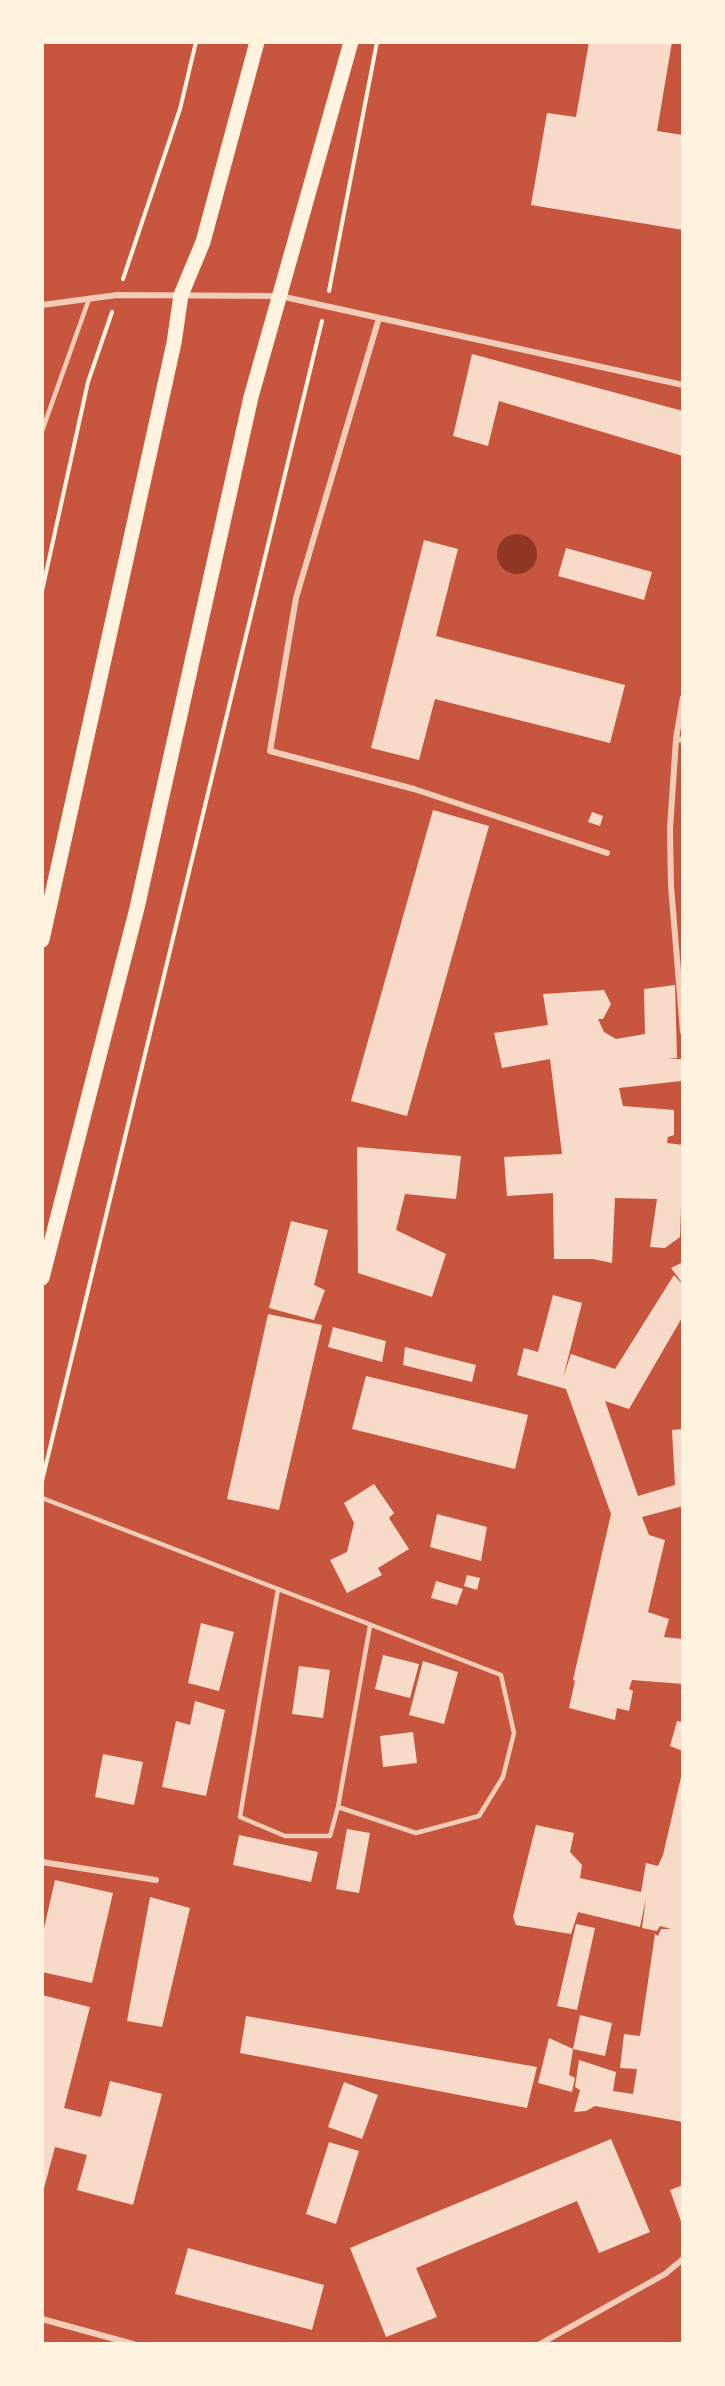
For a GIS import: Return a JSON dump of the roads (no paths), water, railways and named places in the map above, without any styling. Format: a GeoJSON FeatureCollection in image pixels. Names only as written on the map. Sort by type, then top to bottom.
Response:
{"type":"FeatureCollection","features":[{"type":"Feature","properties":{"kind":"main road"},"geometry":{"type":"LineString","coordinates":[[42,940],[174,343],[182,295],[202,242],[256,42]]}},
{"type":"Feature","properties":{"kind":"main road"},"geometry":{"type":"LineString","coordinates":[[42,1278],[137,908],[250,397],[351,42]]}},
{"type":"Feature","properties":{"kind":"street"},"geometry":{"type":"LineString","coordinates":[[42,305],[117,295],[280,296],[683,385]]}},
{"type":"Feature","properties":{"kind":"street"},"geometry":{"type":"LineString","coordinates":[[379,318],[296,598],[270,751],[414,789],[607,853]]}},
{"type":"Feature","properties":{"kind":"street"},"geometry":{"type":"LineString","coordinates":[[683,697],[670,829],[671,886],[683,1032]]}},
{"type":"Feature","properties":{"kind":"street"},"geometry":{"type":"LineString","coordinates":[[42,1862],[156,1880]]}},
{"type":"Feature","properties":{"kind":"street"},"geometry":{"type":"LineString","coordinates":[[540,2344],[665,2274],[683,2259]]}},
{"type":"Feature","properties":{"kind":"street"},"geometry":{"type":"LineString","coordinates":[[42,2319],[133,2344]]}},
{"type":"Feature","properties":{"kind":"lane"},"geometry":{"type":"LineString","coordinates":[[42,430],[89,299]]}},
{"type":"Feature","properties":{"kind":"lane"},"geometry":{"type":"LineString","coordinates":[[42,1498],[501,1675],[514,1733],[503,1777],[479,1816],[416,1833],[338,1807]]}},
{"type":"Feature","properties":{"kind":"lane"},"geometry":{"type":"LineString","coordinates":[[278,1589],[240,1817],[285,1836],[330,1836],[338,1807],[370,1626]]}}]}
